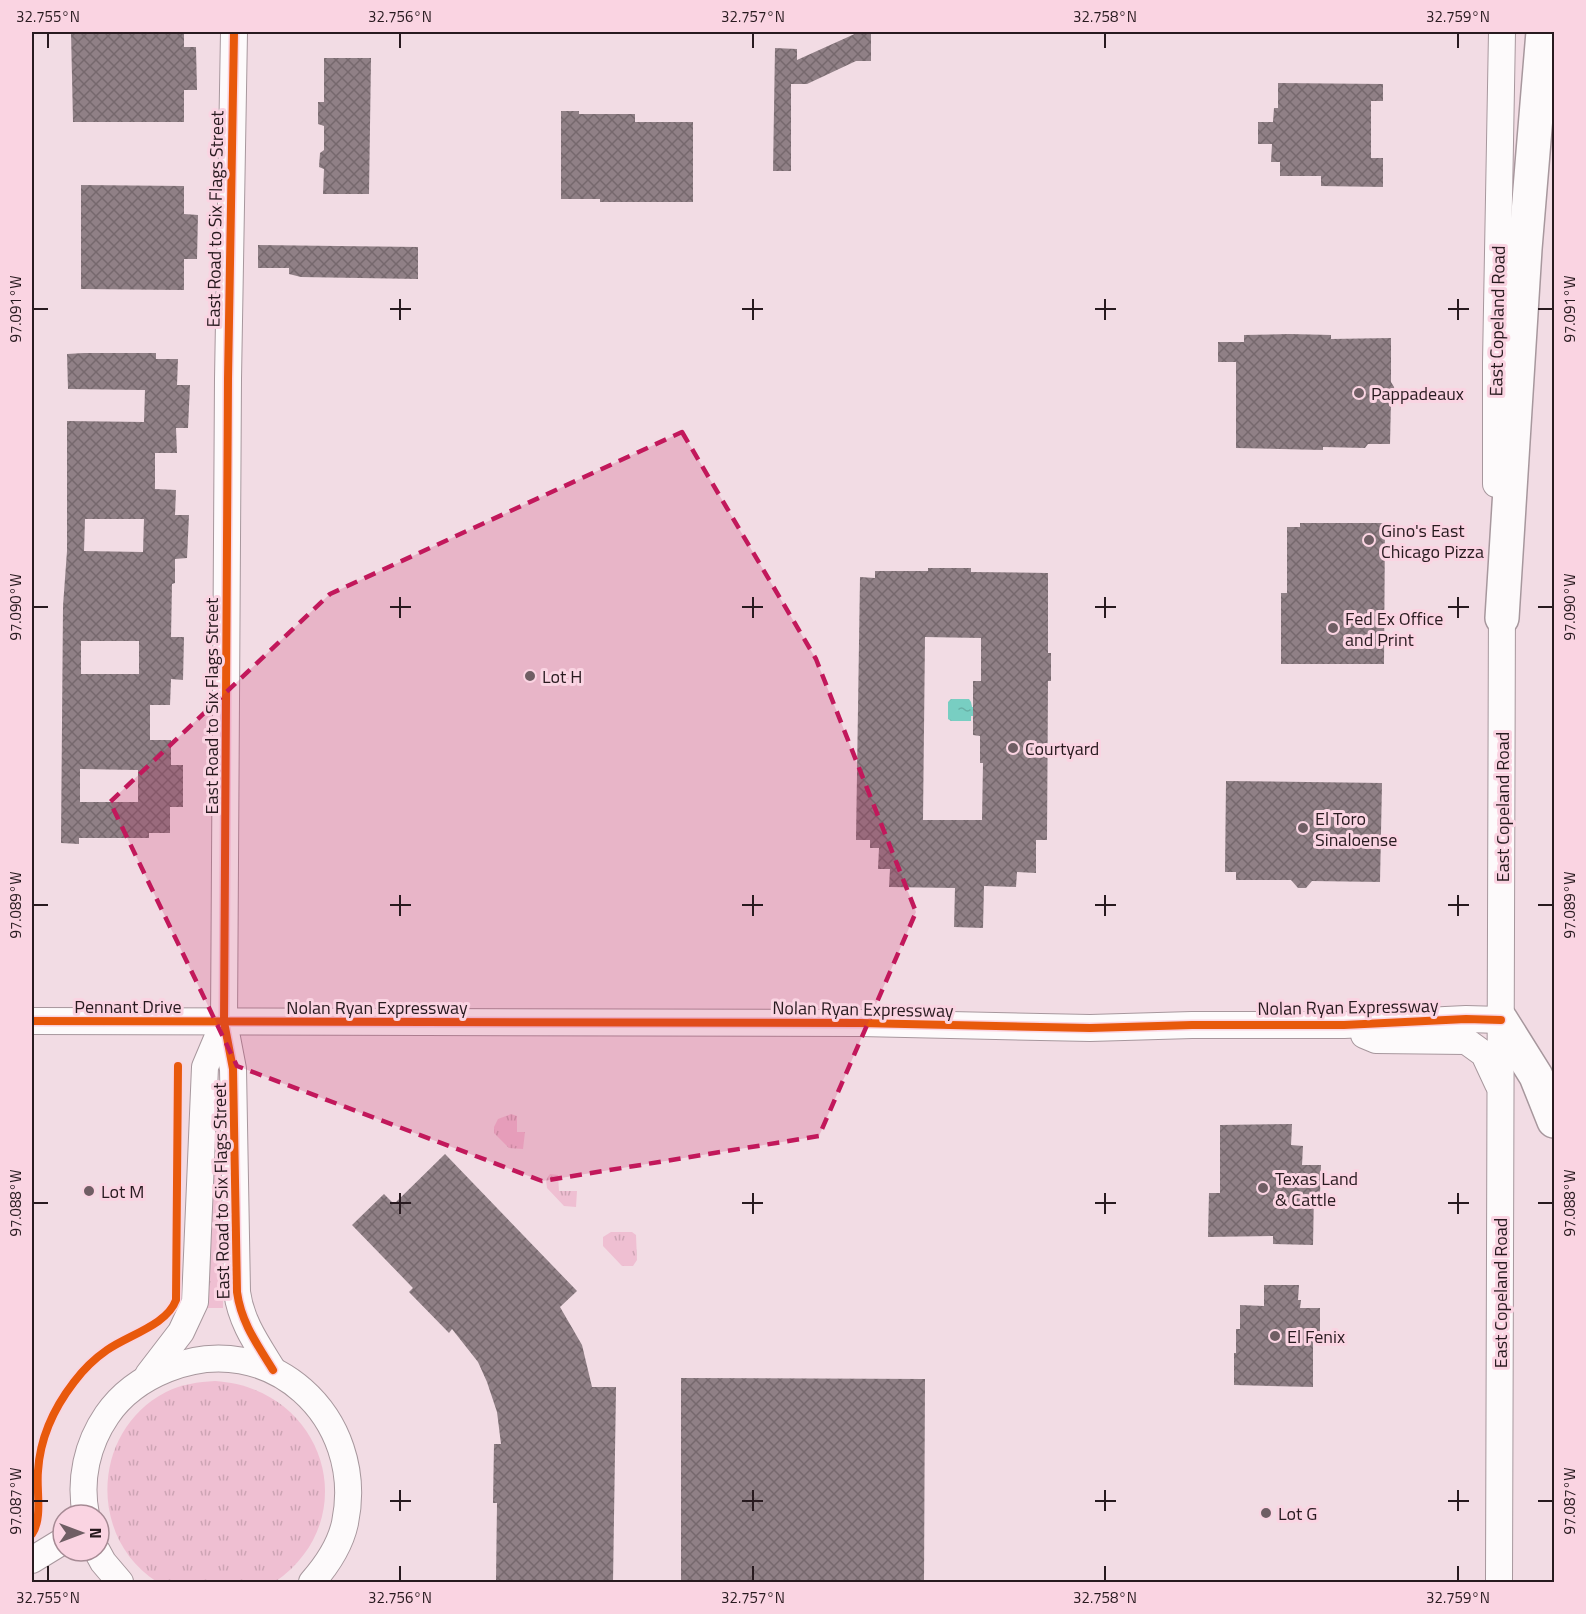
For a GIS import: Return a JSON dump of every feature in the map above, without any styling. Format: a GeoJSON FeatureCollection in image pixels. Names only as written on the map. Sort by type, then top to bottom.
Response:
{"type":"FeatureCollection","features":[{"type":"Feature","properties":{"kind":"highway"},"geometry":{"type":"LineString","coordinates":[[1502,618],[1525,249],[1543,32]]}},
{"type":"Feature","properties":{"kind":"highway"},"geometry":{"type":"LineString","coordinates":[[1501,1020],[1536,1076],[1554,1121]]}},
{"type":"Feature","properties":{"kind":"street","name":"East Road to Six Flags Street"},"geometry":{"type":"LineString","coordinates":[[234,32],[228,379],[224,1022],[233,1069],[239,1308],[244,1323],[273,1370]]}},
{"type":"Feature","properties":{"kind":"street","name":"East Copeland Road"},"geometry":{"type":"LineString","coordinates":[[1499,1582],[1502,618],[1496,477],[1496,409],[1502,32]]}},
{"type":"Feature","properties":{"kind":"street","name":"Nolan Ryan Expressway"},"geometry":{"type":"LineString","coordinates":[[224,1022],[860,1023],[1090,1028],[1204,1025],[1344,1026],[1466,1019],[1501,1020]]}},
{"type":"Feature","properties":{"kind":"street","name":"Pennant Drive"},"geometry":{"type":"LineString","coordinates":[[32,1021],[224,1022]]}},
{"type":"Feature","properties":{"kind":"street","name":"East Road to Six Flags Street"},"geometry":{"type":"LineString","coordinates":[[147,1376],[181,1332],[195,1302],[205,1067],[224,1022]]}},
{"type":"Feature","properties":{"kind":"street","name":"Nolan Ryan Expressway"},"geometry":{"type":"LineString","coordinates":[[1344,1026],[1376,1040],[1466,1041],[1484,1054],[1501,1091]]}},
{"type":"Feature","properties":{"kind":"street"},"geometry":{"type":"LineString","coordinates":[[85,1503],[83,1484],[92,1443],[101,1423],[128,1390],[147,1376],[186,1361],[230,1358],[252,1362],[273,1370],[310,1397],[325,1415],[344,1456],[348,1479],[348,1502],[344,1525],[325,1567],[312,1582]]}},
{"type":"Feature","properties":{"kind":"street"},"geometry":{"type":"LineString","coordinates":[[32,1560],[51,1548]]}},
{"type":"Feature","properties":{"kind":"street"},"geometry":{"type":"LineString","coordinates":[[104,1563],[120,1582]]}},
{"type":"Feature","properties":{"kind":"highlighted area"},"geometry":{"type":"Polygon","coordinates":[[[682,432],[816,659],[916,912],[819,1136],[542,1181],[237,1066],[110,802],[330,594],[682,432]]]}},
{"type":"Feature","properties":{"kind":"green space"},"geometry":{"type":"Polygon","coordinates":[[[511,1114],[517,1116],[517,1132],[525,1132],[523,1149],[509,1148],[494,1133],[498,1119],[511,1114]]]}},
{"type":"Feature","properties":{"kind":"green space"},"geometry":{"type":"Polygon","coordinates":[[[219,1119],[223,1308],[207,1308],[215,1125],[216,1120],[219,1119]]]}},
{"type":"Feature","properties":{"kind":"green space"},"geometry":{"type":"Polygon","coordinates":[[[550,1174],[558,1175],[559,1191],[577,1191],[576,1207],[564,1206],[547,1188],[546,1180],[550,1174]]]}},
{"type":"Feature","properties":{"kind":"green space"},"geometry":{"type":"Polygon","coordinates":[[[611,1232],[632,1232],[636,1235],[637,1260],[633,1266],[622,1266],[603,1246],[603,1237],[611,1232]]]}},
{"type":"Feature","properties":{"kind":"green space"},"geometry":{"type":"Polygon","coordinates":[[[215,1381],[253,1389],[284,1406],[306,1431],[320,1460],[325,1493],[319,1525],[303,1556],[275,1582],[157,1582],[134,1562],[118,1539],[111,1515],[108,1484],[112,1457],[124,1431],[141,1409],[166,1392],[190,1384],[215,1381]]]}},
{"type":"Feature","properties":{"kind":"water"},"geometry":{"type":"Polygon","coordinates":[[[951,699],[969,699],[972,707],[975,707],[975,716],[971,716],[971,721],[948,719],[948,702],[951,699]]]}},
{"type":"Feature","properties":{"kind":"building"},"geometry":{"type":"Polygon","coordinates":[[[71,32],[184,32],[184,47],[196,47],[197,90],[184,90],[184,122],[73,122],[71,32]]]}},
{"type":"Feature","properties":{"kind":"building"},"geometry":{"type":"Polygon","coordinates":[[[859,32],[871,32],[871,61],[856,61],[807,84],[791,84],[791,171],[773,171],[775,48],[797,49],[797,60],[859,32]]]}},
{"type":"Feature","properties":{"kind":"building"},"geometry":{"type":"Polygon","coordinates":[[[324,58],[371,58],[369,194],[323,194],[324,169],[319,167],[320,153],[324,150],[324,126],[318,124],[318,102],[324,102],[324,58]]]}},
{"type":"Feature","properties":{"kind":"building"},"geometry":{"type":"Polygon","coordinates":[[[1278,83],[1383,84],[1383,101],[1371,101],[1371,158],[1383,158],[1383,187],[1321,186],[1321,176],[1280,176],[1280,162],[1271,162],[1272,144],[1258,144],[1258,122],[1273,122],[1274,108],[1278,108],[1278,83]]]}},
{"type":"Feature","properties":{"kind":"building"},"geometry":{"type":"Polygon","coordinates":[[[561,111],[579,111],[579,114],[635,114],[635,122],[693,122],[693,202],[600,202],[600,199],[561,199],[561,111]]]}},
{"type":"Feature","properties":{"kind":"building"},"geometry":{"type":"Polygon","coordinates":[[[81,185],[184,186],[184,214],[198,215],[197,259],[184,259],[184,290],[81,289],[81,185]]]}},
{"type":"Feature","properties":{"kind":"building"},"geometry":{"type":"Polygon","coordinates":[[[258,245],[418,247],[418,279],[301,277],[289,274],[289,268],[258,268],[258,245]]]}},
{"type":"Feature","properties":{"kind":"building"},"geometry":{"type":"Polygon","coordinates":[[[1244,335],[1331,335],[1331,339],[1391,338],[1391,382],[1395,395],[1391,400],[1390,444],[1368,444],[1365,448],[1323,447],[1323,450],[1236,448],[1236,362],[1218,362],[1218,342],[1244,342],[1244,335]]]}},
{"type":"Feature","properties":{"kind":"building"},"geometry":{"type":"Polygon","coordinates":[[[156,353],[156,359],[178,359],[177,385],[190,385],[188,428],[176,428],[177,453],[155,453],[155,489],[176,490],[175,515],[189,515],[187,558],[175,559],[175,583],[172,584],[171,637],[184,637],[183,680],[171,679],[170,705],[150,705],[150,740],[171,740],[171,765],[183,765],[183,807],[170,807],[170,833],[149,833],[149,838],[79,838],[79,844],[61,843],[63,606],[67,551],[67,421],[144,422],[145,390],[68,389],[67,354],[156,353]],[[85,519],[84,551],[143,552],[144,519],[85,519]],[[81,641],[81,674],[139,674],[139,641],[81,641]],[[80,769],[80,802],[138,802],[138,770],[80,769]]]}},
{"type":"Feature","properties":{"kind":"building","name":"Fed Ex Office and Print"},"geometry":{"type":"Polygon","coordinates":[[[1300,523],[1385,523],[1384,664],[1281,664],[1281,593],[1287,593],[1287,527],[1300,527],[1300,523]]]}},
{"type":"Feature","properties":{"kind":"building","name":"Courtyard"},"geometry":{"type":"Polygon","coordinates":[[[928,568],[971,568],[971,572],[1048,573],[1048,653],[1051,653],[1051,681],[1048,681],[1047,840],[1036,840],[1036,873],[1017,872],[1016,887],[984,886],[983,928],[954,927],[955,888],[889,887],[890,869],[878,869],[879,848],[870,848],[870,840],[856,840],[860,577],[875,578],[875,571],[928,571],[928,568]],[[925,637],[923,820],[982,820],[983,763],[980,763],[980,736],[973,735],[973,681],[981,681],[981,638],[925,637]]]}},
{"type":"Feature","properties":{"kind":"building","name":"El Toro Sinaloense"},"geometry":{"type":"Polygon","coordinates":[[[1226,781],[1382,783],[1380,882],[1312,881],[1306,888],[1298,888],[1291,880],[1236,880],[1236,872],[1225,872],[1226,781]]]}},
{"type":"Feature","properties":{"kind":"building"},"geometry":{"type":"Polygon","coordinates":[[[1292,1124],[1291,1145],[1303,1146],[1302,1165],[1321,1165],[1320,1193],[1314,1193],[1313,1245],[1273,1244],[1273,1236],[1208,1237],[1209,1193],[1220,1193],[1220,1125],[1292,1124]]]}},
{"type":"Feature","properties":{"kind":"building"},"geometry":{"type":"Polygon","coordinates":[[[445,1154],[577,1291],[560,1307],[582,1345],[592,1387],[616,1387],[613,1582],[496,1582],[497,1503],[493,1503],[494,1444],[501,1444],[497,1412],[487,1382],[478,1362],[452,1329],[449,1333],[409,1292],[413,1288],[352,1225],[384,1194],[394,1204],[445,1154]]]}},
{"type":"Feature","properties":{"kind":"building"},"geometry":{"type":"Polygon","coordinates":[[[1264,1285],[1299,1285],[1300,1308],[1320,1308],[1320,1337],[1313,1337],[1313,1387],[1234,1385],[1234,1353],[1236,1353],[1236,1329],[1240,1329],[1240,1305],[1264,1306],[1264,1285]]]}},
{"type":"Feature","properties":{"kind":"building"},"geometry":{"type":"Polygon","coordinates":[[[681,1378],[925,1379],[924,1582],[681,1582],[681,1378]]]}},
{"type":"Feature","properties":{"kind":"cycle path"},"geometry":{"type":"LineString","coordinates":[[234,32],[228,379],[224,1022],[233,1069],[237,1292],[246,1323],[273,1370]]}},
{"type":"Feature","properties":{"kind":"cycle path"},"geometry":{"type":"LineString","coordinates":[[32,1021],[860,1023],[1090,1028],[1344,1025],[1466,1019],[1501,1020]]}},
{"type":"Feature","properties":{"kind":"cycle path"},"geometry":{"type":"LineString","coordinates":[[32,1534],[38,1512],[39,1459],[49,1424],[60,1402],[77,1378],[102,1353],[156,1323],[171,1309],[176,1300],[178,1066]]}},
{"type":"Feature","properties":{"kind":"place","name":"Pappadeaux"},"geometry":{"type":"Point","coordinates":[1359,393]}},
{"type":"Feature","properties":{"kind":"place","name":"Gino's East Chicago Pizza"},"geometry":{"type":"Point","coordinates":[1369,540]}},
{"type":"Feature","properties":{"kind":"place","name":"Fed Ex Office and Print"},"geometry":{"type":"Point","coordinates":[1333,628]}},
{"type":"Feature","properties":{"kind":"place","name":"Lot H"},"geometry":{"type":"Point","coordinates":[530,676]}},
{"type":"Feature","properties":{"kind":"place","name":"Courtyard"},"geometry":{"type":"Point","coordinates":[1013,748]}},
{"type":"Feature","properties":{"kind":"place","name":"El Toro Sinaloense"},"geometry":{"type":"Point","coordinates":[1303,828]}},
{"type":"Feature","properties":{"kind":"place","name":"Texas Land & Cattle"},"geometry":{"type":"Point","coordinates":[1263,1188]}},
{"type":"Feature","properties":{"kind":"place","name":"Lot M"},"geometry":{"type":"Point","coordinates":[89,1191]}},
{"type":"Feature","properties":{"kind":"place","name":"El Fenix"},"geometry":{"type":"Point","coordinates":[1275,1336]}},
{"type":"Feature","properties":{"kind":"place","name":"Lot G"},"geometry":{"type":"Point","coordinates":[1266,1513]}}]}
